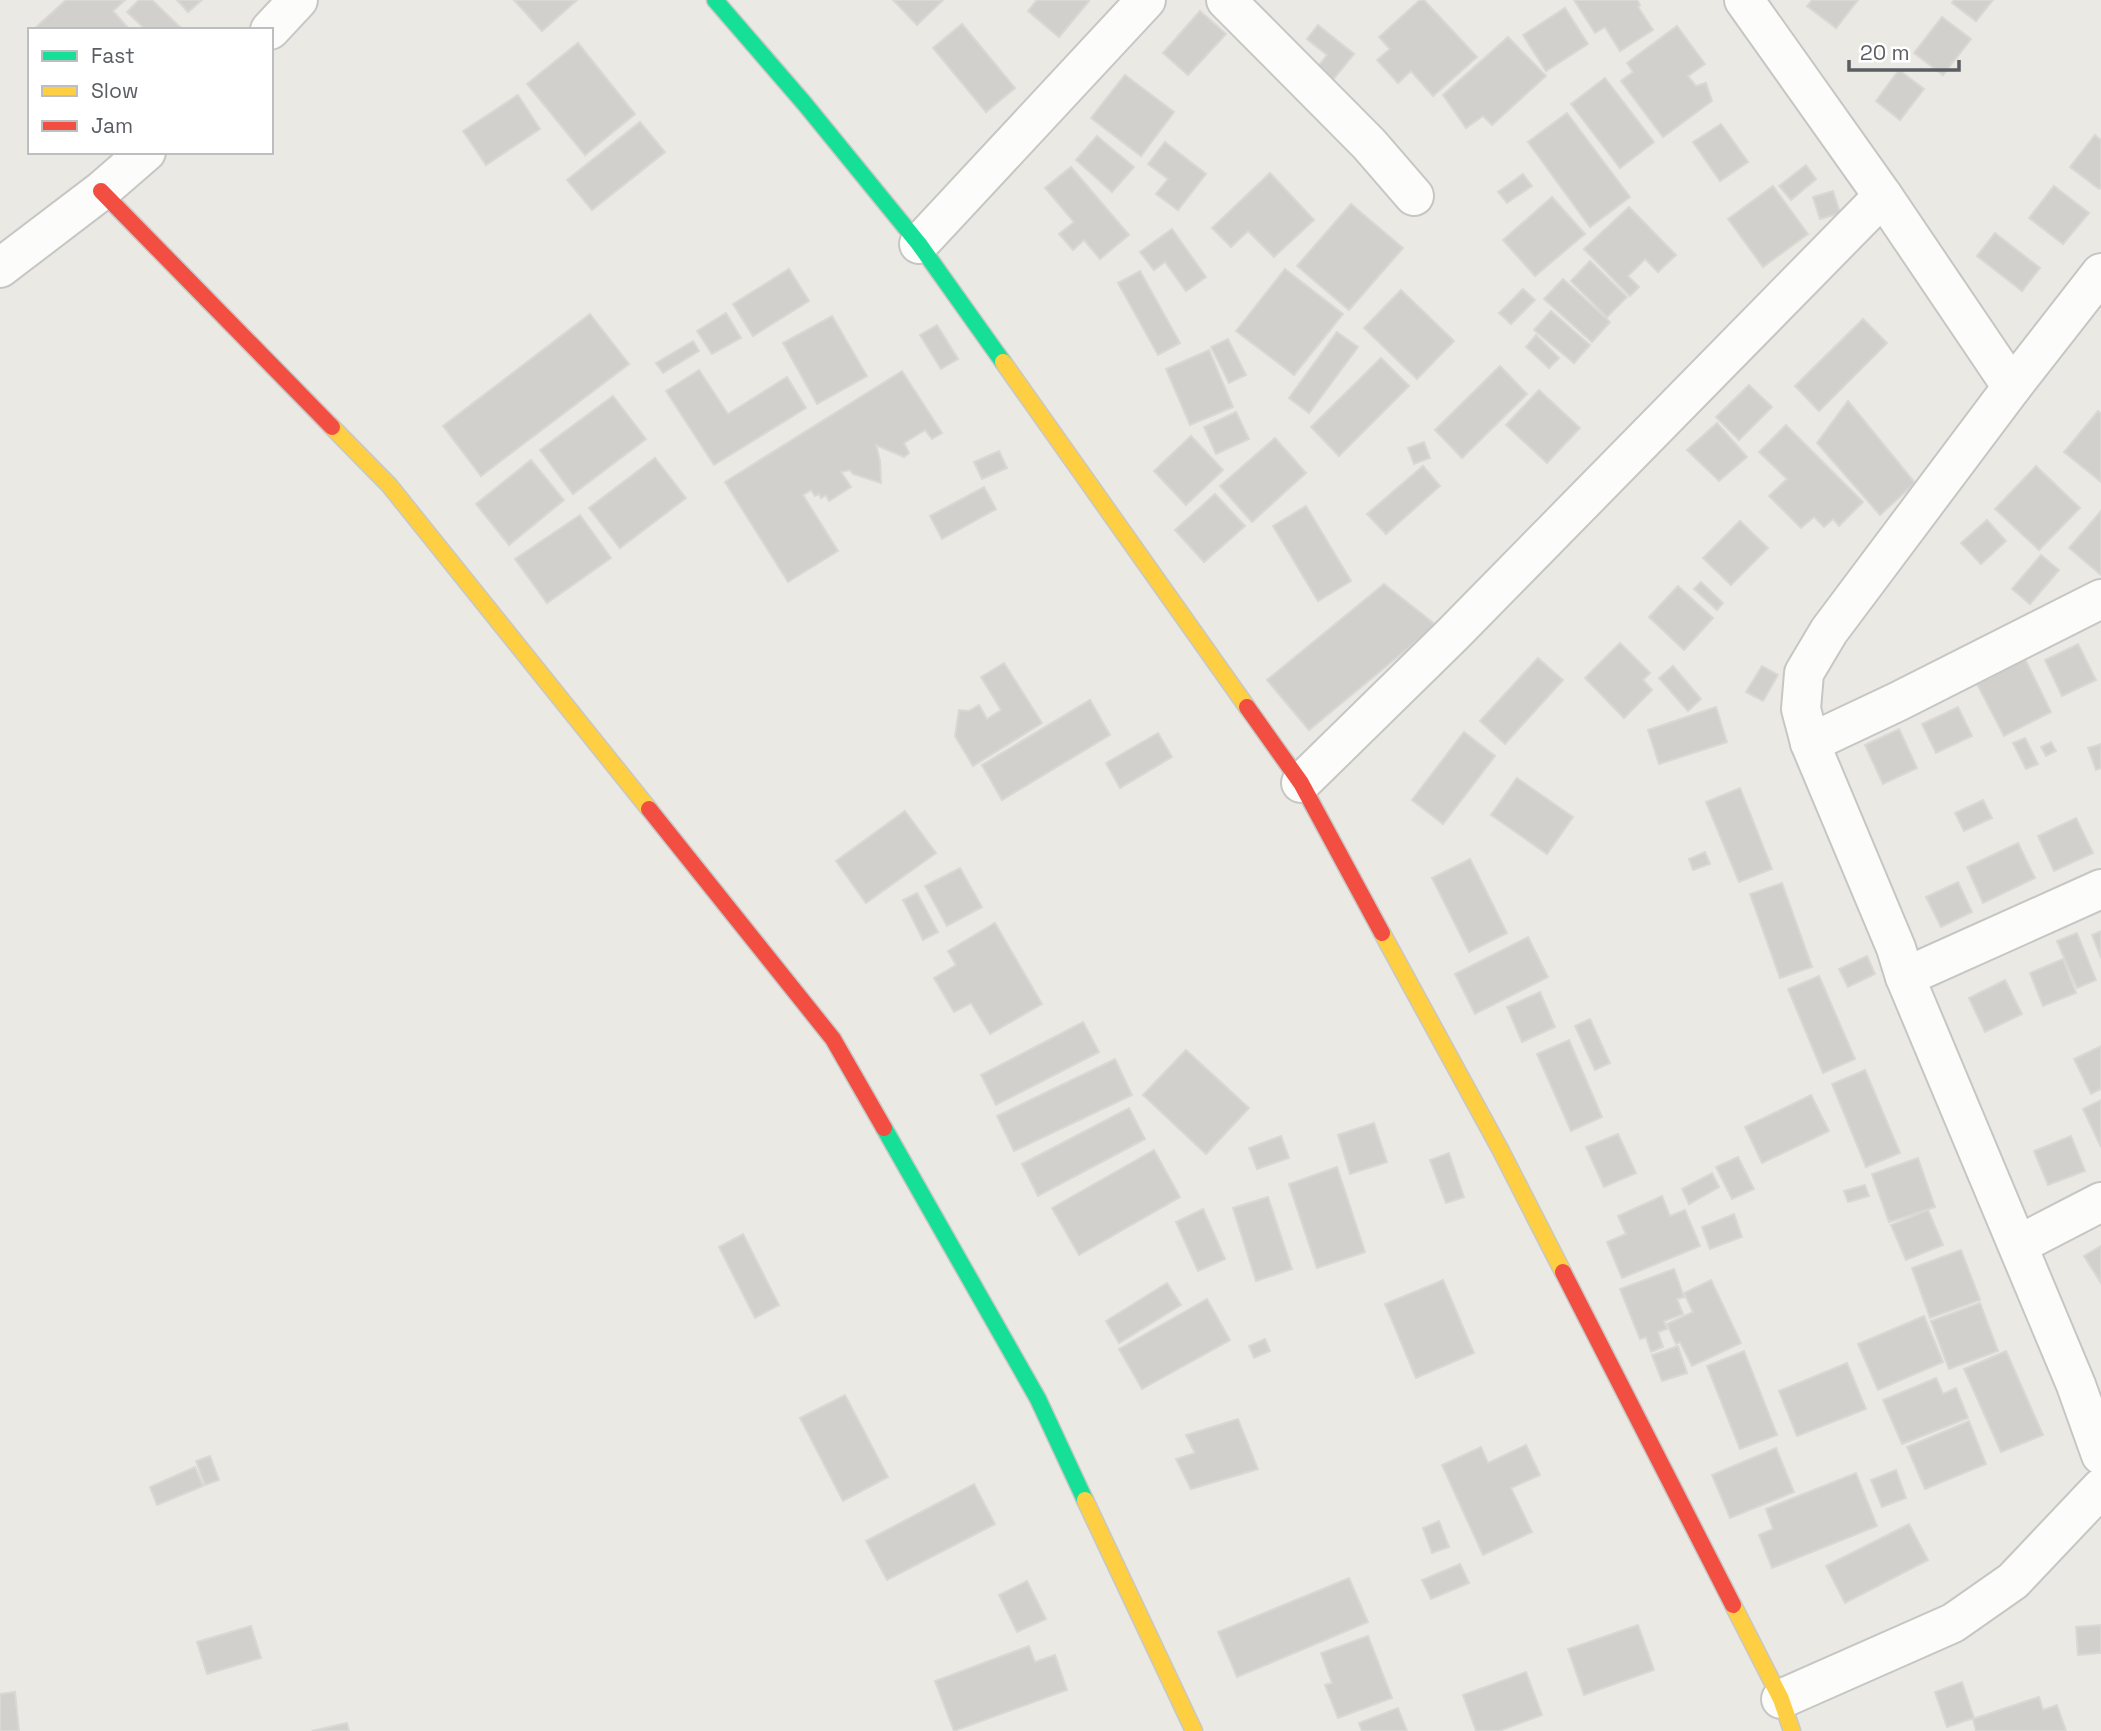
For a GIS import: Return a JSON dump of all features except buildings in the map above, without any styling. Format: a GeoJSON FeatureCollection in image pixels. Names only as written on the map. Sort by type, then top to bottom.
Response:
{"type":"FeatureCollection","features":[{"type":"Feature","properties":{"kind":"street"},"geometry":{"type":"LineString","coordinates":[[272,28],[299,0]]}},
{"type":"Feature","properties":{"kind":"street"},"geometry":{"type":"LineString","coordinates":[[715,0],[804,103],[919,244],[1301,783],[1500,1149],[1787,1715],[1953,1623],[2013,1581],[2101,1488]]}},
{"type":"Feature","properties":{"kind":"street"},"geometry":{"type":"LineString","coordinates":[[919,244],[1146,0]]}},
{"type":"Feature","properties":{"kind":"street"},"geometry":{"type":"LineString","coordinates":[[1226,0],[1369,144],[1414,196]]}},
{"type":"Feature","properties":{"kind":"street"},"geometry":{"type":"LineString","coordinates":[[1744,0],[1883,196],[2012,387]]}},
{"type":"Feature","properties":{"kind":"street"},"geometry":{"type":"LineString","coordinates":[[0,268],[101,191],[144,154]]}},
{"type":"Feature","properties":{"kind":"street"},"geometry":{"type":"LineString","coordinates":[[101,191],[389,485],[833,1040],[1038,1399],[1194,1731]]}},
{"type":"Feature","properties":{"kind":"street"},"geometry":{"type":"LineString","coordinates":[[1301,783],[1453,634],[1883,196]]}},
{"type":"Feature","properties":{"kind":"street"},"geometry":{"type":"LineString","coordinates":[[2101,273],[1829,631],[1804,673],[1801,709],[1810,743],[1896,948],[1905,977],[2077,1385],[2101,1455]]}},
{"type":"Feature","properties":{"kind":"street"},"geometry":{"type":"LineString","coordinates":[[1810,743],[2101,600]]}},
{"type":"Feature","properties":{"kind":"street"},"geometry":{"type":"LineString","coordinates":[[1905,977],[2101,889]]}},
{"type":"Feature","properties":{"kind":"street"},"geometry":{"type":"LineString","coordinates":[[2018,1245],[2101,1202]]}},
{"type":"Feature","properties":{"kind":"traffic: fast"},"geometry":{"type":"LineString","coordinates":[[715,0],[804,103],[919,244],[1003,362]]}},
{"type":"Feature","properties":{"kind":"traffic: fast"},"geometry":{"type":"LineString","coordinates":[[884,1128],[1038,1399],[1085,1500]]}},
{"type":"Feature","properties":{"kind":"traffic: slow"},"geometry":{"type":"LineString","coordinates":[[1003,362],[1247,707]]}},
{"type":"Feature","properties":{"kind":"traffic: slow"},"geometry":{"type":"LineString","coordinates":[[332,427],[389,485],[649,809]]}},
{"type":"Feature","properties":{"kind":"traffic: slow"},"geometry":{"type":"LineString","coordinates":[[1382,933],[1500,1149],[1563,1272]]}},
{"type":"Feature","properties":{"kind":"traffic: slow"},"geometry":{"type":"LineString","coordinates":[[1085,1500],[1194,1731]]}},
{"type":"Feature","properties":{"kind":"traffic: slow"},"geometry":{"type":"LineString","coordinates":[[1733,1605],[1781,1699],[1792,1731]]}},
{"type":"Feature","properties":{"kind":"traffic: jam"},"geometry":{"type":"LineString","coordinates":[[101,191],[332,427]]}},
{"type":"Feature","properties":{"kind":"traffic: jam"},"geometry":{"type":"LineString","coordinates":[[1247,707],[1301,783],[1382,933]]}},
{"type":"Feature","properties":{"kind":"traffic: jam"},"geometry":{"type":"LineString","coordinates":[[649,809],[833,1039],[884,1128]]}},
{"type":"Feature","properties":{"kind":"traffic: jam"},"geometry":{"type":"LineString","coordinates":[[1563,1272],[1733,1605]]}}]}
